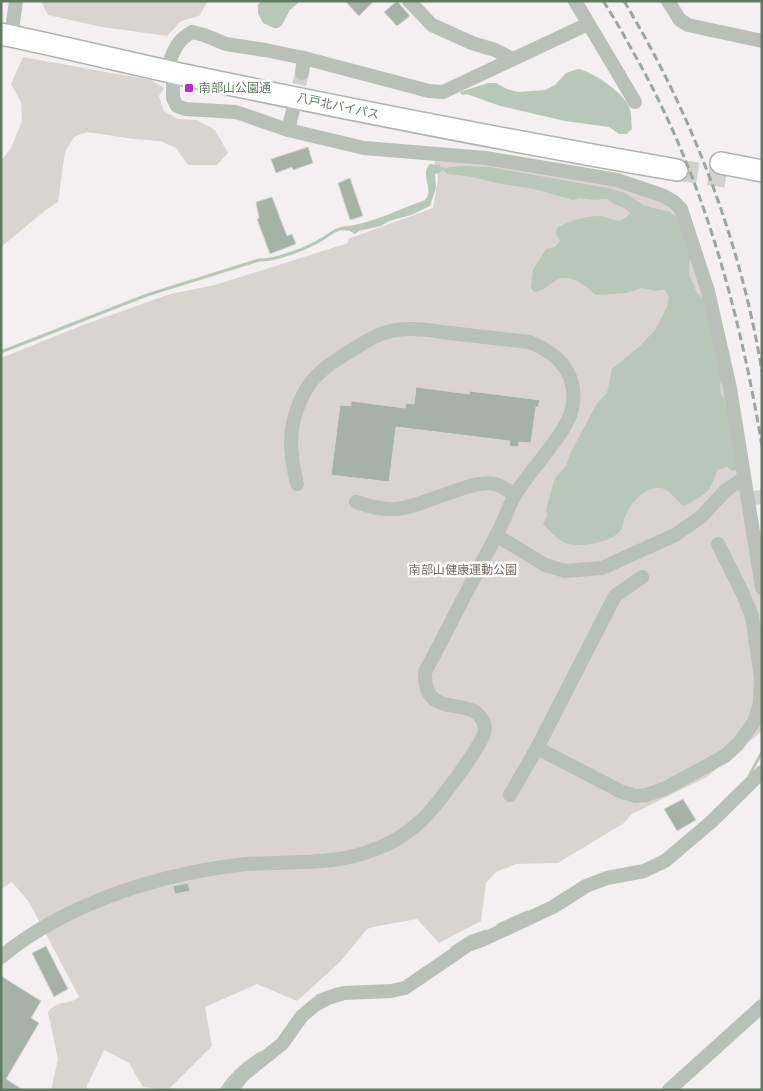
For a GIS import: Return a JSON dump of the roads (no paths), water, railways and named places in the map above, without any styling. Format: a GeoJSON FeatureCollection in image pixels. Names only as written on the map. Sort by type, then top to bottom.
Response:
{"type":"FeatureCollection","features":[{"type":"Feature","properties":{"kind":"highway","name":"八戸北バイパス"},"geometry":{"type":"LineString","coordinates":[[5,26],[172,65],[422,111],[675,163]]}},
{"type":"Feature","properties":{"kind":"highway"},"geometry":{"type":"LineString","coordinates":[[762,171],[723,170],[762,184]]}},
{"type":"Feature","properties":{"kind":"street"},"geometry":{"type":"LineString","coordinates":[[5,26],[16,1]]}},
{"type":"Feature","properties":{"kind":"street"},"geometry":{"type":"LineString","coordinates":[[409,1],[432,25],[513,59]]}},
{"type":"Feature","properties":{"kind":"street"},"geometry":{"type":"LineString","coordinates":[[575,1],[635,102]]}},
{"type":"Feature","properties":{"kind":"street"},"geometry":{"type":"LineString","coordinates":[[668,1],[680,20],[688,25],[762,41]]}},
{"type":"Feature","properties":{"kind":"street"},"geometry":{"type":"LineString","coordinates":[[588,24],[443,92],[429,91],[304,58],[226,44],[192,32],[181,38],[172,65],[173,98],[176,106],[236,112],[288,130],[364,148],[486,158],[617,180],[664,196],[674,202],[681,210],[708,291],[730,388],[744,478],[750,499],[762,588]]}},
{"type":"Feature","properties":{"kind":"street"},"geometry":{"type":"LineString","coordinates":[[302,73],[304,58]]}},
{"type":"Feature","properties":{"kind":"street"},"geometry":{"type":"LineString","coordinates":[[288,130],[293,110]]}},
{"type":"Feature","properties":{"kind":"street"},"geometry":{"type":"LineString","coordinates":[[1,957],[15,946],[85,906],[181,875],[238,865],[330,860],[354,856],[388,844],[407,833],[422,821],[483,739],[485,729],[480,717],[470,709],[439,703],[429,696],[424,685],[425,672],[515,495],[565,426],[572,410],[573,390],[569,375],[556,356],[545,348],[530,342],[422,330],[398,329],[369,339],[324,369],[314,378],[299,404],[291,442],[292,462],[298,484]]}},
{"type":"Feature","properties":{"kind":"street"},"geometry":{"type":"LineString","coordinates":[[496,535],[544,565],[565,571],[602,568],[675,535],[700,517],[725,491],[744,478]]}},
{"type":"Feature","properties":{"kind":"street"},"geometry":{"type":"LineString","coordinates":[[356,502],[386,509],[410,507],[481,483],[494,484],[506,488],[515,495]]}},
{"type":"Feature","properties":{"kind":"street"},"geometry":{"type":"LineString","coordinates":[[537,748],[622,792],[636,796],[664,790],[725,756],[738,744],[754,722],[760,703],[761,678],[752,616],[718,544]]}},
{"type":"Feature","properties":{"kind":"street"},"geometry":{"type":"LineString","coordinates":[[510,795],[537,748],[615,596],[642,577]]}},
{"type":"Feature","properties":{"kind":"street"},"geometry":{"type":"LineString","coordinates":[[231,1090],[244,1074],[282,1044],[302,1016],[314,1005],[344,993],[391,991],[404,988],[468,945],[553,907],[586,886],[607,878],[644,871],[664,860],[711,822],[762,772]]}},
{"type":"Feature","properties":{"kind":"street"},"geometry":{"type":"LineString","coordinates":[[669,1090],[762,1006]]}},
{"type":"Feature","properties":{"kind":"waterway"},"geometry":{"type":"LineString","coordinates":[[438,169],[445,169]]}},
{"type":"Feature","properties":{"kind":"waterway"},"geometry":{"type":"LineString","coordinates":[[1,352],[147,295],[259,260],[293,253],[317,242],[336,230],[345,228]]}},
{"type":"Feature","properties":{"kind":"waterway"},"geometry":{"type":"LineString","coordinates":[[749,776],[762,752]]}},
{"type":"Feature","properties":{"kind":"waterway"},"geometry":{"type":"LineString","coordinates":[[498,925],[527,912]]}},
{"type":"Feature","properties":{"kind":"waterway"},"geometry":{"type":"LineString","coordinates":[[452,948],[469,937],[486,931]]}},
{"type":"Feature","properties":{"kind":"waterway"},"geometry":{"type":"LineString","coordinates":[[317,996],[337,989]]}},
{"type":"Feature","properties":{"kind":"waterway"},"geometry":{"type":"LineString","coordinates":[[221,1090],[238,1069],[260,1053]]}},
{"type":"Feature","properties":{"kind":"tunnel"},"geometry":{"type":"LineString","coordinates":[[294,105],[302,73]]}},
{"type":"Feature","properties":{"kind":"tunnel"},"geometry":{"type":"LineString","coordinates":[[677,170],[726,177]]}},
{"type":"Feature","properties":{"kind":"tunnel"},"geometry":{"type":"LineString","coordinates":[[753,498],[762,497]]}},
{"type":"Feature","properties":{"kind":"railway"},"geometry":{"type":"LineString","coordinates":[[603,1],[657,96],[679,144],[698,193],[715,242],[742,343],[762,446]]}},
{"type":"Feature","properties":{"kind":"railway"},"geometry":{"type":"LineString","coordinates":[[624,1],[649,44],[671,88],[711,180],[741,275],[753,323],[762,372]]}},
{"type":"Feature","properties":{"kind":"place","name":"南部山公園通"},"geometry":{"type":"Point","coordinates":[189,88]}},
{"type":"Feature","properties":{"kind":"park label","name":"南部山健康運動公園"},"geometry":{"type":"Point","coordinates":[463,570]}}]}
